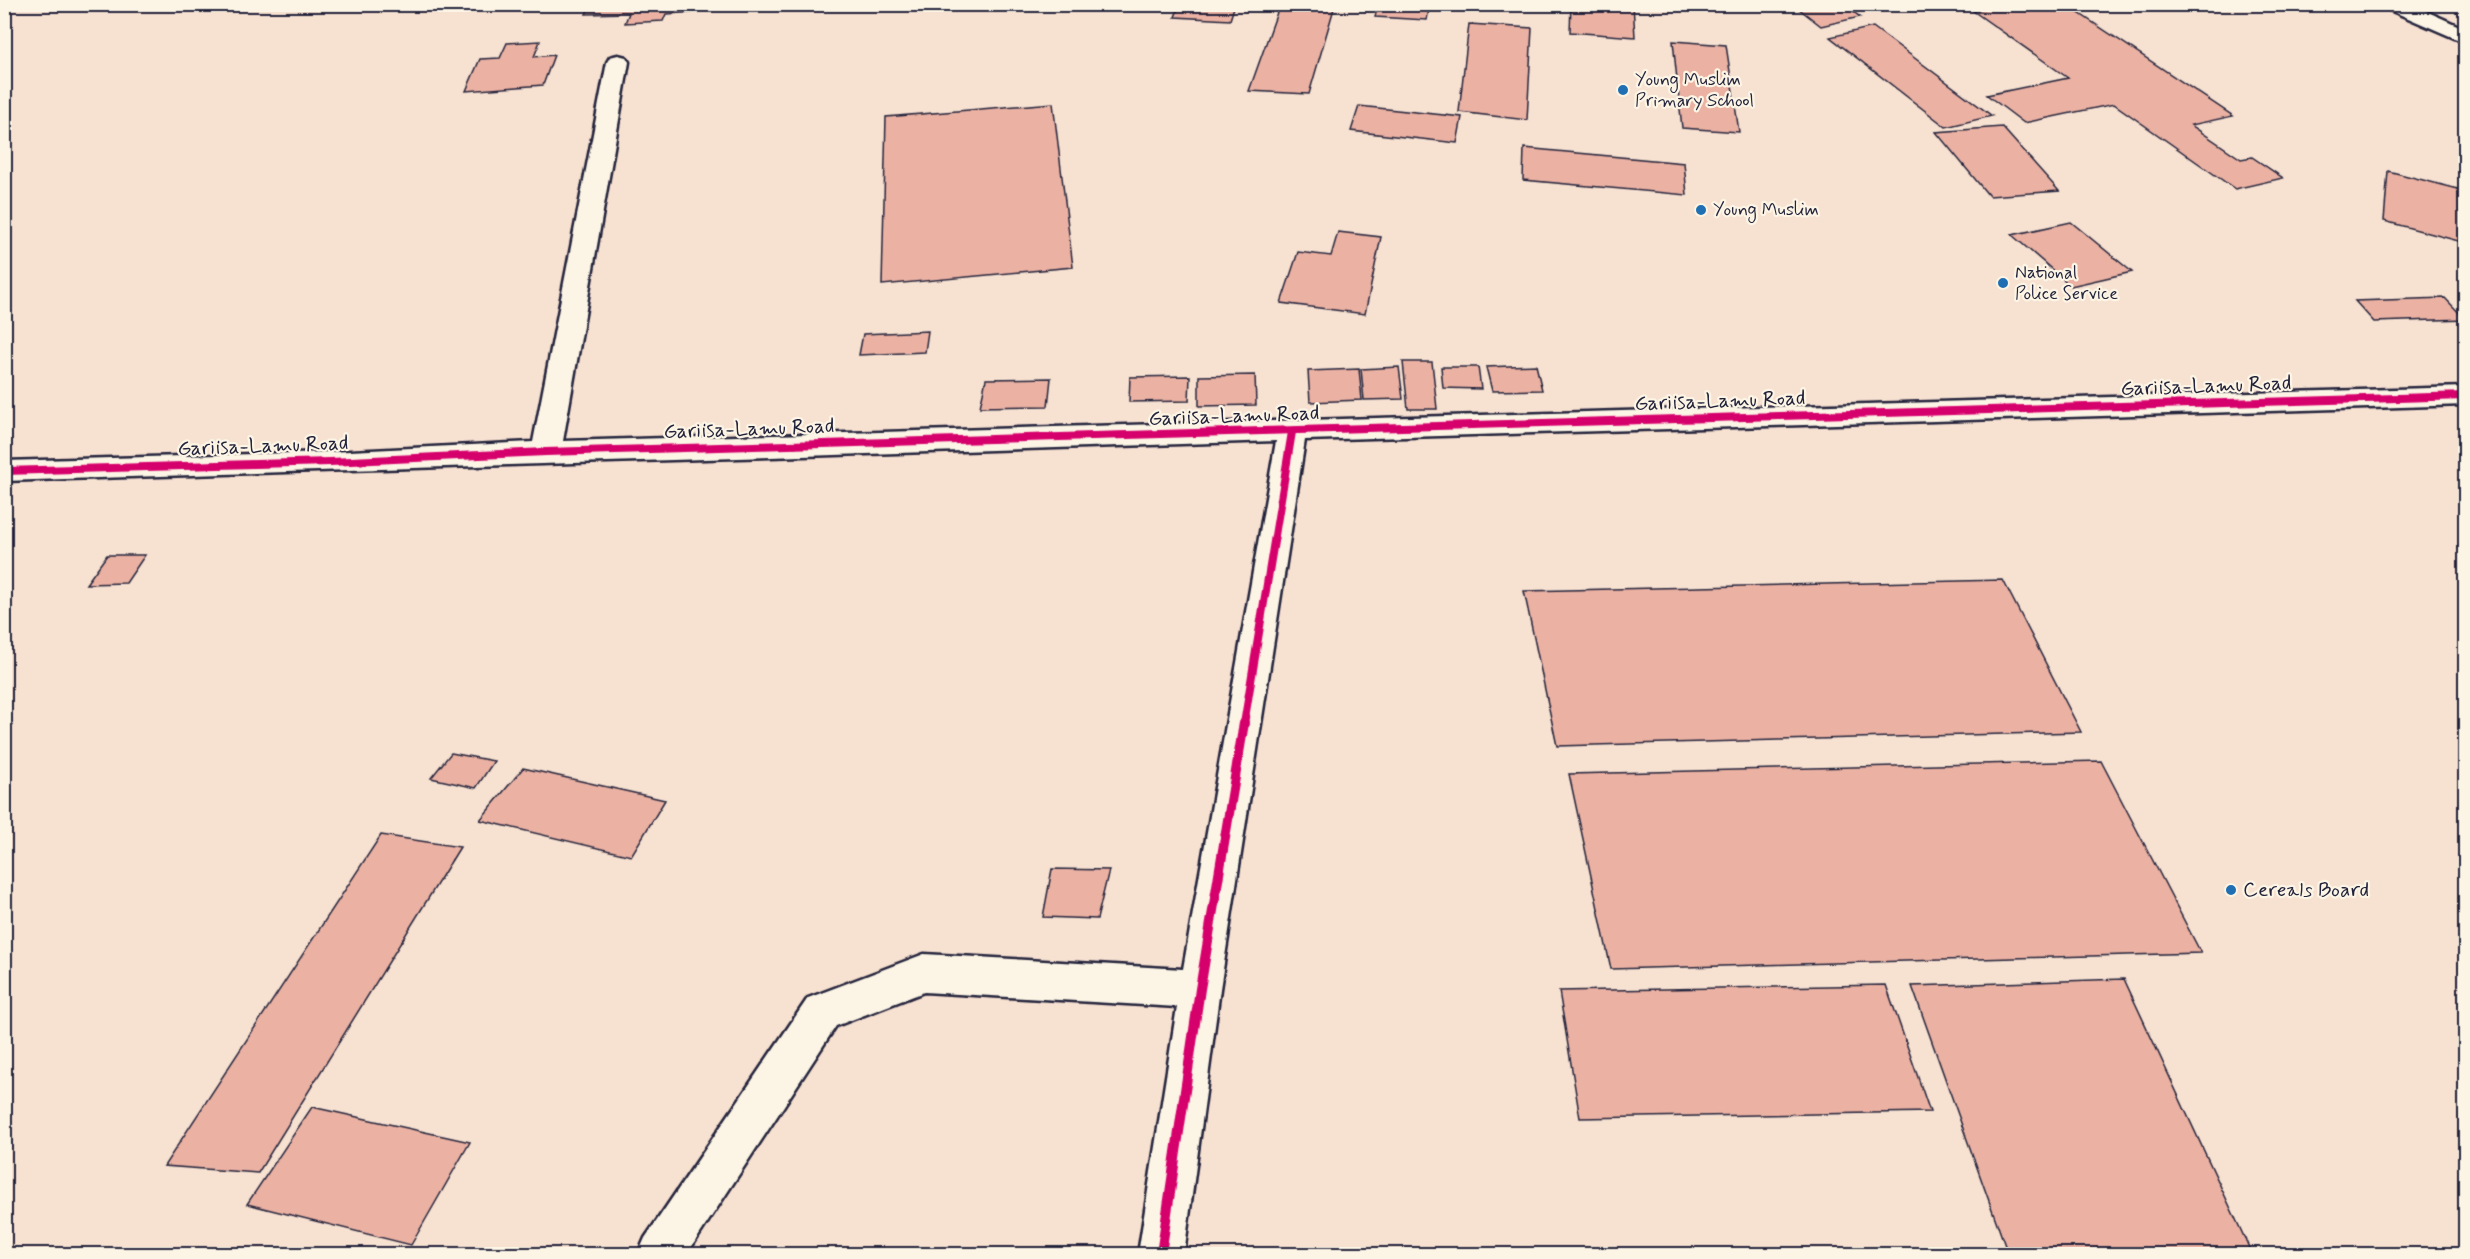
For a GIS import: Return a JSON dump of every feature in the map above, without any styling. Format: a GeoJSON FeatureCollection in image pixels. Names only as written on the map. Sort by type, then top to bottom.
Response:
{"type":"FeatureCollection","features":[{"type":"Feature","properties":{"kind":"street"},"geometry":{"type":"LineString","coordinates":[[2392,4],[2466,37]]}},
{"type":"Feature","properties":{"kind":"street"},"geometry":{"type":"LineString","coordinates":[[546,452],[618,62]]}},
{"type":"Feature","properties":{"kind":"street","name":"Gariisa-Lamu Road"},"geometry":{"type":"LineString","coordinates":[[4,471],[330,462],[546,452],[2466,396]]}},
{"type":"Feature","properties":{"kind":"street"},"geometry":{"type":"LineString","coordinates":[[1161,1254],[1200,989],[1292,432]]}},
{"type":"Feature","properties":{"kind":"street"},"geometry":{"type":"LineString","coordinates":[[661,1254],[822,1012],[924,973],[1200,989]]}},
{"type":"Feature","properties":{"kind":"building"},"geometry":{"type":"Polygon","coordinates":[[[591,4],[700,4],[697,12],[666,14],[663,21],[625,23],[629,13],[586,14],[591,4]]]}},
{"type":"Feature","properties":{"kind":"building"},"geometry":{"type":"Polygon","coordinates":[[[1180,4],[1235,4],[1230,20],[1175,17],[1180,4]]]}},
{"type":"Feature","properties":{"kind":"building"},"geometry":{"type":"Polygon","coordinates":[[[1280,4],[1335,5],[1309,94],[1249,91],[1280,4]]]}},
{"type":"Feature","properties":{"kind":"building"},"geometry":{"type":"Polygon","coordinates":[[[1378,4],[1430,4],[1427,20],[1375,17],[1378,4]]]}},
{"type":"Feature","properties":{"kind":"building"},"geometry":{"type":"Polygon","coordinates":[[[1571,4],[1633,4],[1635,37],[1570,32],[1571,4]]]}},
{"type":"Feature","properties":{"kind":"building"},"geometry":{"type":"Polygon","coordinates":[[[1793,4],[1843,4],[1860,17],[1821,26],[1793,4]]]}},
{"type":"Feature","properties":{"kind":"building"},"geometry":{"type":"Polygon","coordinates":[[[2007,4],[2065,4],[2233,116],[2191,125],[2241,159],[2252,157],[2283,178],[2235,189],[2114,104],[2024,123],[1987,95],[2068,78],[1973,11],[2007,4]]]}},
{"type":"Feature","properties":{"kind":"building"},"geometry":{"type":"Polygon","coordinates":[[[1469,24],[1532,28],[1527,120],[1459,112],[1469,24]]]}},
{"type":"Feature","properties":{"kind":"building"},"geometry":{"type":"Polygon","coordinates":[[[1873,27],[1992,116],[1946,127],[1830,37],[1873,27]]]}},
{"type":"Feature","properties":{"kind":"building"},"geometry":{"type":"Polygon","coordinates":[[[540,41],[534,57],[554,55],[543,85],[466,91],[480,59],[500,58],[507,43],[540,41]]]}},
{"type":"Feature","properties":{"kind":"building"},"geometry":{"type":"Polygon","coordinates":[[[1673,41],[1726,45],[1739,132],[1682,128],[1673,41]]]}},
{"type":"Feature","properties":{"kind":"building"},"geometry":{"type":"Polygon","coordinates":[[[1053,103],[1073,267],[882,285],[886,117],[1053,103]]]}},
{"type":"Feature","properties":{"kind":"building"},"geometry":{"type":"Polygon","coordinates":[[[1359,106],[1462,117],[1457,143],[1351,131],[1359,106]]]}},
{"type":"Feature","properties":{"kind":"building"},"geometry":{"type":"Polygon","coordinates":[[[2002,127],[2059,191],[1989,196],[1936,132],[2002,127]]]}},
{"type":"Feature","properties":{"kind":"building"},"geometry":{"type":"Polygon","coordinates":[[[1524,148],[1684,163],[1687,195],[1523,180],[1524,148]]]}},
{"type":"Feature","properties":{"kind":"building"},"geometry":{"type":"Polygon","coordinates":[[[2388,171],[2466,191],[2466,243],[2384,221],[2388,171]]]}},
{"type":"Feature","properties":{"kind":"building"},"geometry":{"type":"Polygon","coordinates":[[[2071,222],[2132,272],[2071,286],[2012,235],[2071,222]]]}},
{"type":"Feature","properties":{"kind":"building"},"geometry":{"type":"Polygon","coordinates":[[[1338,232],[1381,237],[1365,314],[1281,303],[1298,252],[1331,256],[1338,232]]]}},
{"type":"Feature","properties":{"kind":"building"},"geometry":{"type":"Polygon","coordinates":[[[2445,298],[2465,319],[2374,322],[2355,301],[2445,298]]]}},
{"type":"Feature","properties":{"kind":"building"},"geometry":{"type":"Polygon","coordinates":[[[928,331],[925,352],[859,355],[863,334],[928,331]]]}},
{"type":"Feature","properties":{"kind":"building"},"geometry":{"type":"Polygon","coordinates":[[[1403,362],[1432,362],[1437,409],[1408,409],[1403,362]]]}},
{"type":"Feature","properties":{"kind":"building"},"geometry":{"type":"Polygon","coordinates":[[[1536,365],[1542,390],[1492,391],[1486,367],[1536,365]]]}},
{"type":"Feature","properties":{"kind":"building"},"geometry":{"type":"Polygon","coordinates":[[[1399,367],[1403,399],[1364,400],[1361,369],[1399,367]]]}},
{"type":"Feature","properties":{"kind":"building"},"geometry":{"type":"Polygon","coordinates":[[[1441,367],[1478,367],[1481,389],[1443,388],[1441,367]]]}},
{"type":"Feature","properties":{"kind":"building"},"geometry":{"type":"Polygon","coordinates":[[[1359,369],[1362,400],[1310,402],[1308,371],[1359,369]]]}},
{"type":"Feature","properties":{"kind":"building"},"geometry":{"type":"Polygon","coordinates":[[[1255,375],[1256,405],[1199,406],[1199,376],[1255,375]]]}},
{"type":"Feature","properties":{"kind":"building"},"geometry":{"type":"Polygon","coordinates":[[[1190,376],[1189,401],[1129,402],[1130,377],[1190,376]]]}},
{"type":"Feature","properties":{"kind":"building"},"geometry":{"type":"Polygon","coordinates":[[[1051,378],[1048,406],[980,407],[986,379],[1051,378]]]}},
{"type":"Feature","properties":{"kind":"building"},"geometry":{"type":"Polygon","coordinates":[[[107,555],[145,555],[126,583],[86,584],[107,555]]]}},
{"type":"Feature","properties":{"kind":"building"},"geometry":{"type":"Polygon","coordinates":[[[2003,580],[2081,732],[1557,746],[1524,591],[2003,580]]]}},
{"type":"Feature","properties":{"kind":"building"},"geometry":{"type":"Polygon","coordinates":[[[451,753],[494,761],[476,788],[431,778],[451,753]]]}},
{"type":"Feature","properties":{"kind":"building"},"geometry":{"type":"Polygon","coordinates":[[[2101,761],[2201,953],[1611,969],[1569,774],[2101,761]]]}},
{"type":"Feature","properties":{"kind":"building"},"geometry":{"type":"Polygon","coordinates":[[[523,768],[665,800],[631,856],[480,820],[523,768]]]}},
{"type":"Feature","properties":{"kind":"building"},"geometry":{"type":"Polygon","coordinates":[[[381,835],[460,847],[258,1173],[164,1166],[381,835]]]}},
{"type":"Feature","properties":{"kind":"building"},"geometry":{"type":"Polygon","coordinates":[[[1052,869],[1109,870],[1097,919],[1043,917],[1052,869]]]}},
{"type":"Feature","properties":{"kind":"building"},"geometry":{"type":"Polygon","coordinates":[[[2124,979],[2252,1254],[2008,1254],[1912,986],[2124,979]]]}},
{"type":"Feature","properties":{"kind":"building"},"geometry":{"type":"Polygon","coordinates":[[[1886,985],[1930,1112],[1580,1118],[1559,991],[1886,985]]]}},
{"type":"Feature","properties":{"kind":"building"},"geometry":{"type":"Polygon","coordinates":[[[312,1107],[470,1142],[411,1245],[247,1204],[312,1107]]]}},
{"type":"Feature","properties":{"kind":"cycle path"},"geometry":{"type":"LineString","coordinates":[[4,471],[330,462],[546,452],[2466,396]]}},
{"type":"Feature","properties":{"kind":"cycle path"},"geometry":{"type":"LineString","coordinates":[[1161,1254],[1200,989],[1292,432]]}},
{"type":"Feature","properties":{"kind":"place","name":"Young Muslim Primary School"},"geometry":{"type":"Point","coordinates":[1623,90]}},
{"type":"Feature","properties":{"kind":"place","name":"Young Muslim"},"geometry":{"type":"Point","coordinates":[1701,210]}},
{"type":"Feature","properties":{"kind":"place","name":"National Police Service"},"geometry":{"type":"Point","coordinates":[2003,283]}},
{"type":"Feature","properties":{"kind":"place","name":"Cereals Board"},"geometry":{"type":"Point","coordinates":[2231,890]}}]}
